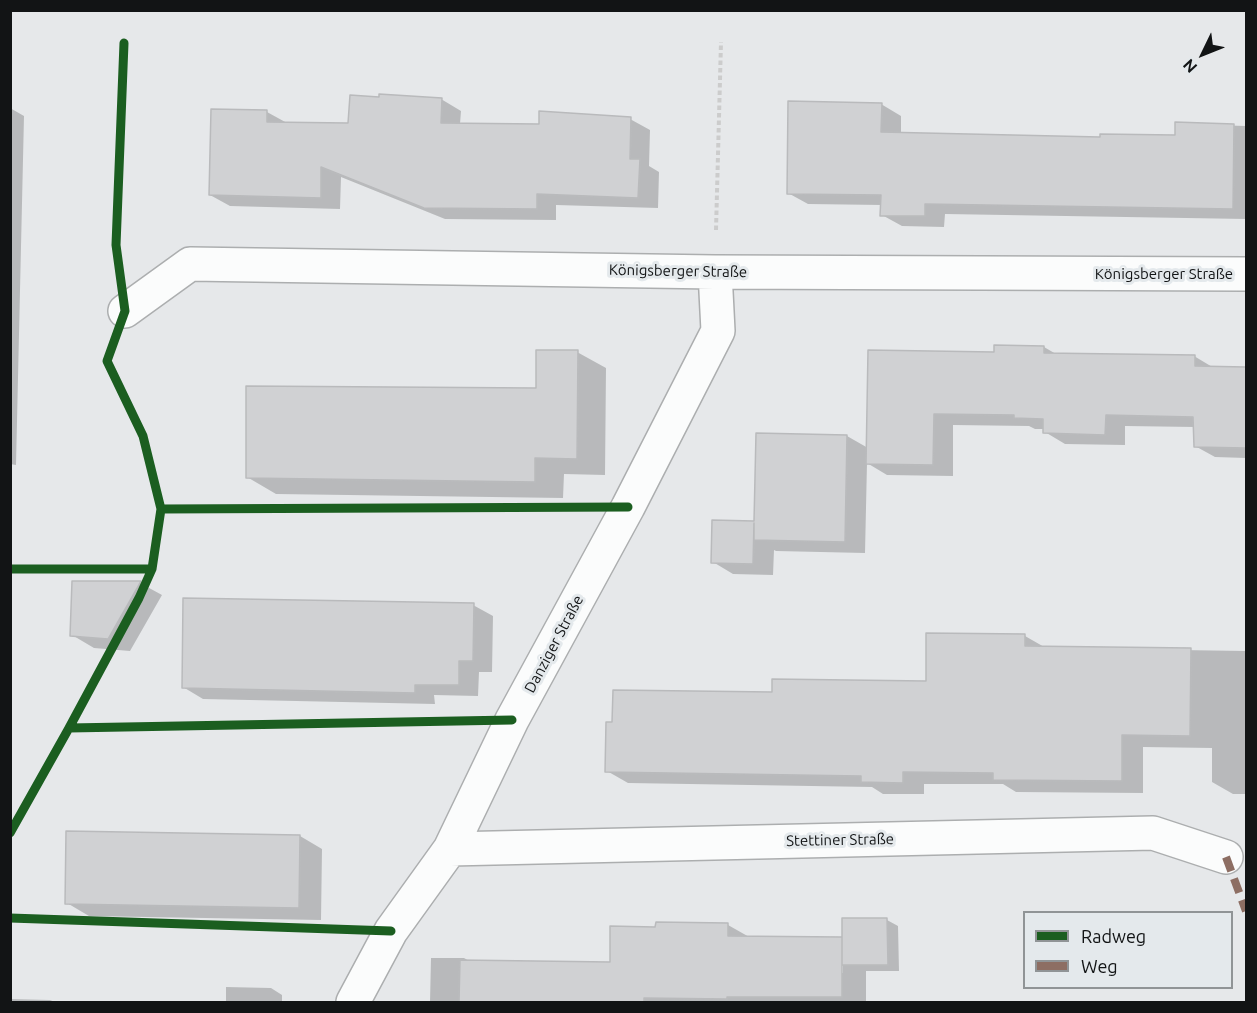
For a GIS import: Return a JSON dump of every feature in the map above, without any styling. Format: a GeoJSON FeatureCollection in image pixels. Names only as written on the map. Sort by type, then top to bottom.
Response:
{"type":"FeatureCollection","features":[{"type":"Feature","properties":{"kind":"street","name":"Königsberger Straße"},"geometry":{"type":"LineString","coordinates":[[125,311],[190,264],[715,272],[1246,274]]}},
{"type":"Feature","properties":{"kind":"street","name":"Danziger Straße"},"geometry":{"type":"LineString","coordinates":[[353,1002],[391,931],[450,849],[512,720],[628,507],[718,331],[715,272]]}},
{"type":"Feature","properties":{"kind":"street","name":"Stettiner Straße"},"geometry":{"type":"LineString","coordinates":[[450,849],[1153,833],[1226,857]]}},
{"type":"Feature","properties":{"kind":"path"},"geometry":{"type":"LineString","coordinates":[[715,272],[721,42]]}},
{"type":"Feature","properties":{"kind":"building"},"geometry":{"type":"Polygon","coordinates":[[[379,94],[442,98],[441,123],[539,124],[539,111],[631,117],[630,159],[640,159],[638,198],[537,194],[537,209],[424,208],[321,167],[321,198],[209,195],[211,109],[267,110],[267,122],[348,123],[350,95],[379,97],[379,94]]]}},
{"type":"Feature","properties":{"kind":"building"},"geometry":{"type":"Polygon","coordinates":[[[788,101],[882,103],[881,132],[1100,137],[1100,134],[1175,135],[1175,122],[1234,124],[1233,209],[925,204],[925,216],[880,216],[881,195],[787,194],[788,101]]]}},
{"type":"Feature","properties":{"kind":"building"},"geometry":{"type":"Polygon","coordinates":[[[994,345],[1044,346],[1044,353],[1195,355],[1195,366],[1246,367],[1246,448],[1194,447],[1193,417],[1106,415],[1105,435],[1043,433],[1043,419],[1014,418],[1014,415],[934,414],[933,465],[866,464],[868,350],[994,352],[994,345]]]}},
{"type":"Feature","properties":{"kind":"building"},"geometry":{"type":"Polygon","coordinates":[[[536,350],[578,350],[577,459],[535,458],[535,482],[246,478],[246,386],[536,388],[536,350]]]}},
{"type":"Feature","properties":{"kind":"building"},"geometry":{"type":"Polygon","coordinates":[[[756,433],[847,435],[845,542],[754,540],[754,523],[753,564],[711,563],[712,520],[754,521],[756,433]]]}},
{"type":"Feature","properties":{"kind":"building"},"geometry":{"type":"Polygon","coordinates":[[[72,581],[141,581],[108,639],[70,636],[72,581]]]}},
{"type":"Feature","properties":{"kind":"building"},"geometry":{"type":"Polygon","coordinates":[[[183,598],[474,603],[473,661],[459,661],[459,685],[415,685],[415,693],[182,688],[183,598]]]}},
{"type":"Feature","properties":{"kind":"building"},"geometry":{"type":"Polygon","coordinates":[[[926,633],[1025,634],[1025,646],[1191,648],[1190,736],[1122,735],[1122,781],[993,780],[993,773],[903,772],[903,783],[861,782],[861,776],[605,772],[606,722],[612,722],[613,690],[772,692],[772,679],[926,681],[926,633]]]}},
{"type":"Feature","properties":{"kind":"building"},"geometry":{"type":"Polygon","coordinates":[[[66,831],[300,835],[299,908],[65,904],[66,831]]]}},
{"type":"Feature","properties":{"kind":"building"},"geometry":{"type":"Polygon","coordinates":[[[842,918],[887,918],[888,965],[842,965],[842,918]]]}},
{"type":"Feature","properties":{"kind":"building"},"geometry":{"type":"Polygon","coordinates":[[[656,922],[728,923],[728,936],[842,937],[842,997],[644,998],[644,1002],[459,1002],[460,960],[610,962],[610,926],[655,927],[656,922]]]}},
{"type":"Feature","properties":{"kind":"marked path"},"geometry":{"type":"LineString","coordinates":[[1226,857],[1246,911]]}},
{"type":"Feature","properties":{"kind":"cycle path"},"geometry":{"type":"LineString","coordinates":[[124,43],[116,245],[125,311],[107,361],[143,436],[161,509]]}},
{"type":"Feature","properties":{"kind":"cycle path"},"geometry":{"type":"LineString","coordinates":[[512,720],[69,728],[139,598],[152,569],[161,509],[628,507]]}},
{"type":"Feature","properties":{"kind":"cycle path"},"geometry":{"type":"LineString","coordinates":[[10,569],[152,569]]}},
{"type":"Feature","properties":{"kind":"cycle path"},"geometry":{"type":"LineString","coordinates":[[10,833],[69,728]]}},
{"type":"Feature","properties":{"kind":"cycle path"},"geometry":{"type":"LineString","coordinates":[[10,918],[391,931]]}}]}
